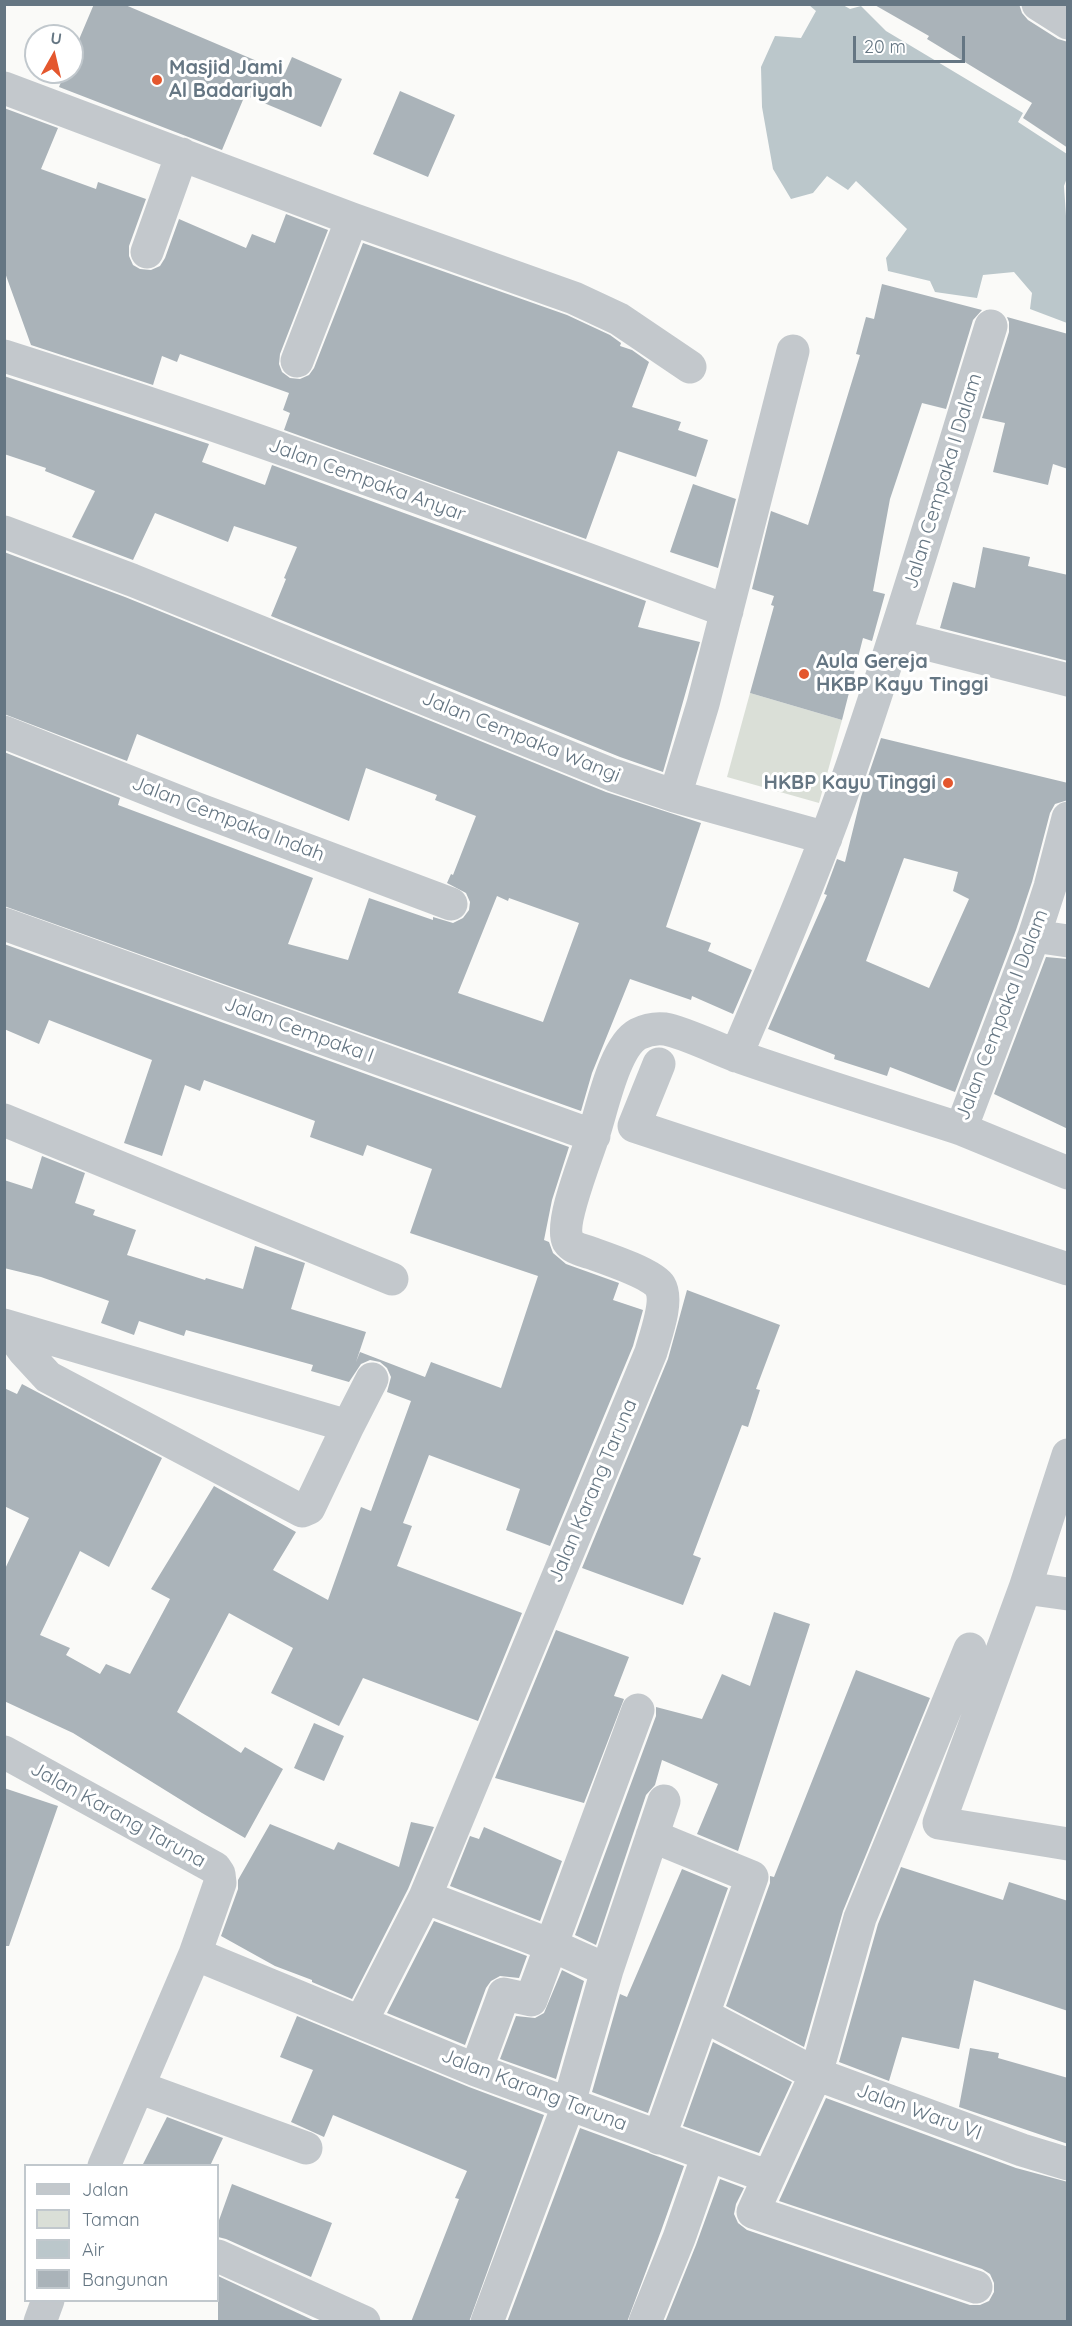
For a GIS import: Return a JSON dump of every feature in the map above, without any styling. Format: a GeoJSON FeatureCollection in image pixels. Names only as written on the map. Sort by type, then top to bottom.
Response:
{"type":"FeatureCollection","features":[{"type":"Feature","properties":{"kind":"street"},"geometry":{"type":"LineString","coordinates":[[1038,4],[1068,23]]}},
{"type":"Feature","properties":{"kind":"street"},"geometry":{"type":"LineString","coordinates":[[4,88],[352,219],[574,298],[619,319],[690,367]]}},
{"type":"Feature","properties":{"kind":"street"},"geometry":{"type":"LineString","coordinates":[[147,252],[182,154]]}},
{"type":"Feature","properties":{"kind":"street"},"geometry":{"type":"LineString","coordinates":[[297,361],[352,219]]}},
{"type":"Feature","properties":{"kind":"street","name":"Jalan Cempaka I Dalam"},"geometry":{"type":"LineString","coordinates":[[826,838],[895,636],[991,326]]}},
{"type":"Feature","properties":{"kind":"street"},"geometry":{"type":"LineString","coordinates":[[675,796],[703,704],[793,351]]}},
{"type":"Feature","properties":{"kind":"street","name":"Jalan Cempaka Anyar"},"geometry":{"type":"LineString","coordinates":[[4,356],[100,386],[278,448],[727,611]]}},
{"type":"Feature","properties":{"kind":"street","name":"Jalan Cempaka Wangi"},"geometry":{"type":"LineString","coordinates":[[4,532],[143,584],[613,775],[675,796],[826,838]]}},
{"type":"Feature","properties":{"kind":"street"},"geometry":{"type":"LineString","coordinates":[[895,636],[1068,680]]}},
{"type":"Feature","properties":{"kind":"street","name":"Jalan Cempaka Indah"},"geometry":{"type":"LineString","coordinates":[[4,732],[195,808],[452,904]]}},
{"type":"Feature","properties":{"kind":"street","name":"Jalan Cempaka I Dalam"},"geometry":{"type":"LineString","coordinates":[[672,1032],[736,1056],[961,1129],[1034,936],[1050,887],[1068,818]]}},
{"type":"Feature","properties":{"kind":"street"},"geometry":{"type":"LineString","coordinates":[[736,1056],[784,945],[826,838]]}},
{"type":"Feature","properties":{"kind":"street","name":"Jalan Cempaka I"},"geometry":{"type":"LineString","coordinates":[[4,924],[594,1136]]}},
{"type":"Feature","properties":{"kind":"street"},"geometry":{"type":"LineString","coordinates":[[1034,936],[1068,941]]}},
{"type":"Feature","properties":{"kind":"street","name":"Jalan Karang Taruna"},"geometry":{"type":"LineString","coordinates":[[361,2022],[425,1897],[651,1352],[659,1325],[663,1297],[660,1286],[652,1279],[615,1261],[575,1248],[569,1243],[567,1237],[570,1205],[625,1047],[636,1035],[648,1030],[665,1029],[672,1032]]}},
{"type":"Feature","properties":{"kind":"street"},"geometry":{"type":"LineString","coordinates":[[659,1064],[634,1126],[1068,1269]]}},
{"type":"Feature","properties":{"kind":"street"},"geometry":{"type":"LineString","coordinates":[[6,1125],[392,1279]]}},
{"type":"Feature","properties":{"kind":"street"},"geometry":{"type":"LineString","coordinates":[[961,1129],[1068,1173]]}},
{"type":"Feature","properties":{"kind":"street"},"geometry":{"type":"LineString","coordinates":[[5,1326],[48,1377],[303,1511],[309,1508],[372,1378]]}},
{"type":"Feature","properties":{"kind":"street"},"geometry":{"type":"LineString","coordinates":[[5,1326],[348,1426]]}},
{"type":"Feature","properties":{"kind":"street"},"geometry":{"type":"LineString","coordinates":[[1068,1455],[1025,1588],[939,1823],[1068,1844]]}},
{"type":"Feature","properties":{"kind":"street"},"geometry":{"type":"LineString","coordinates":[[1025,1588],[1068,1594]]}},
{"type":"Feature","properties":{"kind":"street"},"geometry":{"type":"LineString","coordinates":[[970,1648],[860,1918],[816,2074],[753,2212],[976,2287]]}},
{"type":"Feature","properties":{"kind":"street"},"geometry":{"type":"LineString","coordinates":[[476,2070],[504,1994],[531,2000],[553,1946],[638,1710]]}},
{"type":"Feature","properties":{"kind":"street","name":"Jalan Karang Taruna"},"geometry":{"type":"LineString","coordinates":[[4,1752],[215,1868],[219,1874],[220,1883],[195,1954],[476,2070],[769,2177]]}},
{"type":"Feature","properties":{"kind":"street"},"geometry":{"type":"LineString","coordinates":[[487,2322],[569,2103],[608,1970],[664,1801]]}},
{"type":"Feature","properties":{"kind":"street"},"geometry":{"type":"LineString","coordinates":[[652,1836],[752,1877],[660,2138]]}},
{"type":"Feature","properties":{"kind":"street"},"geometry":{"type":"LineString","coordinates":[[425,1897],[553,1946],[608,1970]]}},
{"type":"Feature","properties":{"kind":"street"},"geometry":{"type":"LineString","coordinates":[[105,2164],[195,1954]]}},
{"type":"Feature","properties":{"kind":"street","name":"Jalan Waru VI"},"geometry":{"type":"LineString","coordinates":[[703,2015],[816,2074],[1022,2150],[1068,2164]]}},
{"type":"Feature","properties":{"kind":"street"},"geometry":{"type":"LineString","coordinates":[[138,2086],[306,2148]]}},
{"type":"Feature","properties":{"kind":"street"},"geometry":{"type":"LineString","coordinates":[[645,2322],[675,2248],[708,2155]]}},
{"type":"Feature","properties":{"kind":"street"},"geometry":{"type":"LineString","coordinates":[[219,2256],[364,2322]]}},
{"type":"Feature","properties":{"kind":"street"},"geometry":{"type":"LineString","coordinates":[[40,2322],[48,2302]]}},
{"type":"Feature","properties":{"kind":"green space"},"geometry":{"type":"Polygon","coordinates":[[[750,693],[842,720],[819,803],[727,777],[750,693]]]}},
{"type":"Feature","properties":{"kind":"water"},"geometry":{"type":"Polygon","coordinates":[[[809,5],[843,5],[850,9],[861,6],[886,31],[1023,113],[1018,122],[1067,154],[1067,178],[1064,186],[1066,216],[1068,217],[1067,323],[1030,309],[1032,293],[1014,272],[983,275],[977,298],[935,292],[930,281],[888,271],[886,258],[907,229],[856,181],[848,190],[827,176],[813,193],[791,199],[773,169],[762,107],[761,67],[775,36],[801,38],[816,11],[809,5]]]}},
{"type":"Feature","properties":{"kind":"building","name":"Masjid Jami Al Badariyah"},"geometry":{"type":"Polygon","coordinates":[[[94,4],[123,4],[285,73],[292,57],[342,79],[321,127],[245,95],[222,150],[59,87],[60,84],[84,84],[84,28],[94,4]]]}},
{"type":"Feature","properties":{"kind":"building"},"geometry":{"type":"Polygon","coordinates":[[[873,4],[1019,4],[1028,20],[1058,39],[1068,42],[1068,148],[1023,118],[1032,103],[927,39],[929,36],[873,4]]]}},
{"type":"Feature","properties":{"kind":"building"},"geometry":{"type":"Polygon","coordinates":[[[400,91],[455,115],[428,177],[373,154],[400,91]]]}},
{"type":"Feature","properties":{"kind":"building"},"geometry":{"type":"Polygon","coordinates":[[[4,108],[58,128],[41,169],[96,189],[98,182],[146,199],[129,246],[129,256],[133,265],[140,269],[151,270],[160,266],[179,219],[246,248],[252,234],[275,243],[286,214],[328,230],[280,354],[279,364],[282,372],[290,378],[300,379],[309,375],[314,368],[363,243],[567,315],[610,335],[621,343],[620,346],[632,350],[649,362],[632,407],[681,422],[678,430],[708,440],[696,477],[618,451],[586,539],[284,430],[290,413],[283,410],[289,393],[180,354],[177,362],[162,356],[153,385],[31,345],[4,270],[4,108]]]}},
{"type":"Feature","properties":{"kind":"building"},"geometry":{"type":"Polygon","coordinates":[[[882,284],[982,310],[973,320],[946,409],[922,403],[890,499],[873,591],[885,594],[872,641],[863,638],[842,720],[750,693],[774,606],[771,605],[774,596],[752,589],[771,511],[808,525],[860,355],[856,354],[866,317],[874,319],[882,284]]]}},
{"type":"Feature","properties":{"kind":"building"},"geometry":{"type":"Polygon","coordinates":[[[1007,317],[1068,334],[1068,469],[1053,464],[1048,485],[993,472],[1005,423],[982,418],[1009,332],[1007,317]]]}},
{"type":"Feature","properties":{"kind":"building"},"geometry":{"type":"Polygon","coordinates":[[[4,376],[209,444],[202,462],[265,485],[272,465],[646,601],[638,627],[700,642],[663,772],[620,757],[271,616],[297,547],[234,526],[228,542],[155,513],[133,560],[72,537],[95,491],[45,471],[46,468],[4,454],[4,376]]]}},
{"type":"Feature","properties":{"kind":"building"},"geometry":{"type":"Polygon","coordinates":[[[693,484],[736,499],[718,568],[670,552],[693,484]]]}},
{"type":"Feature","properties":{"kind":"building"},"geometry":{"type":"Polygon","coordinates":[[[983,547],[1030,557],[1028,566],[1068,575],[1068,661],[940,628],[953,582],[975,588],[983,547]]]}},
{"type":"Feature","properties":{"kind":"building"},"geometry":{"type":"Polygon","coordinates":[[[4,552],[125,597],[606,792],[701,823],[666,927],[711,943],[708,951],[752,970],[733,1014],[692,996],[691,1000],[630,979],[592,1073],[581,1111],[4,906],[4,752],[120,798],[118,805],[313,878],[288,944],[348,960],[369,898],[433,920],[433,917],[453,923],[463,918],[469,910],[470,902],[466,893],[447,883],[451,874],[453,875],[476,816],[435,800],[437,795],[366,768],[349,821],[137,734],[127,761],[4,714],[4,552]],[[497,896],[458,993],[543,1022],[579,923],[509,898],[508,901],[497,896]]]}},
{"type":"Feature","properties":{"kind":"building"},"geometry":{"type":"Polygon","coordinates":[[[881,738],[1068,783],[1068,800],[1055,804],[1050,813],[1032,882],[1016,930],[955,1092],[890,1067],[887,1076],[834,1059],[835,1055],[768,1029],[827,895],[824,894],[837,859],[845,862],[861,797],[881,738]],[[904,858],[866,961],[929,988],[969,899],[953,891],[958,872],[904,858]]]}},
{"type":"Feature","properties":{"kind":"building"},"geometry":{"type":"Polygon","coordinates":[[[4,944],[569,1147],[552,1200],[544,1240],[549,1242],[553,1253],[566,1264],[619,1283],[613,1300],[643,1310],[633,1346],[550,1546],[506,1530],[520,1489],[429,1455],[403,1523],[412,1526],[397,1566],[522,1613],[478,1721],[363,1678],[339,1726],[271,1693],[293,1648],[229,1613],[177,1712],[241,1753],[245,1747],[283,1769],[245,1838],[73,1733],[4,1701],[4,1571],[29,1518],[4,1506],[4,1388],[17,1394],[22,1384],[162,1458],[109,1567],[80,1551],[40,1635],[70,1648],[66,1655],[100,1674],[106,1664],[130,1674],[170,1599],[151,1589],[214,1486],[296,1532],[273,1570],[328,1600],[361,1507],[371,1511],[411,1401],[387,1392],[391,1377],[387,1368],[380,1362],[370,1360],[361,1364],[349,1382],[311,1371],[313,1365],[186,1330],[184,1336],[139,1321],[134,1335],[101,1323],[109,1301],[41,1277],[4,1268],[4,1180],[32,1189],[42,1156],[85,1173],[75,1203],[95,1210],[93,1215],[136,1230],[127,1255],[205,1280],[206,1278],[243,1289],[255,1246],[305,1263],[291,1309],[366,1332],[356,1362],[360,1352],[425,1377],[431,1362],[501,1388],[538,1276],[410,1233],[432,1169],[367,1145],[363,1156],[310,1137],[315,1121],[204,1080],[200,1091],[185,1085],[162,1156],[124,1143],[152,1060],[49,1020],[39,1044],[4,1029],[4,944]]]}},
{"type":"Feature","properties":{"kind":"building"},"geometry":{"type":"Polygon","coordinates":[[[1046,957],[1068,959],[1068,1129],[994,1094],[1046,957]]]}},
{"type":"Feature","properties":{"kind":"building"},"geometry":{"type":"Polygon","coordinates":[[[687,1290],[780,1325],[756,1389],[760,1390],[748,1427],[742,1425],[693,1555],[701,1558],[683,1605],[582,1568],[668,1359],[687,1290]]]}},
{"type":"Feature","properties":{"kind":"building"},"geometry":{"type":"Polygon","coordinates":[[[774,1612],[810,1624],[738,1851],[697,1834],[718,1784],[662,1760],[655,1785],[646,1795],[596,1945],[575,1935],[656,1716],[656,1707],[702,1719],[722,1674],[750,1686],[774,1612]]]}},
{"type":"Feature","properties":{"kind":"building"},"geometry":{"type":"Polygon","coordinates":[[[556,1630],[629,1657],[614,1696],[624,1699],[584,1803],[495,1778],[556,1630]]]}},
{"type":"Feature","properties":{"kind":"building"},"geometry":{"type":"Polygon","coordinates":[[[856,1670],[930,1698],[843,1911],[804,2047],[726,2006],[770,1883],[770,1876],[774,1877],[856,1670]]]}},
{"type":"Feature","properties":{"kind":"building"},"geometry":{"type":"Polygon","coordinates":[[[314,1723],[344,1736],[324,1781],[294,1768],[314,1723]]]}},
{"type":"Feature","properties":{"kind":"building"},"geometry":{"type":"Polygon","coordinates":[[[4,1788],[58,1806],[9,1946],[4,1946],[4,1788]]]}},
{"type":"Feature","properties":{"kind":"building"},"geometry":{"type":"Polygon","coordinates":[[[411,1822],[434,1827],[408,1889],[352,1999],[275,1966],[221,1936],[238,1889],[238,1880],[270,1824],[334,1850],[338,1842],[399,1867],[411,1822]]]}},
{"type":"Feature","properties":{"kind":"building"},"geometry":{"type":"Polygon","coordinates":[[[484,1827],[562,1861],[540,1921],[450,1886],[470,1836],[479,1839],[484,1827]]]}},
{"type":"Feature","properties":{"kind":"building"},"geometry":{"type":"Polygon","coordinates":[[[901,1867],[1003,1900],[1009,1882],[1068,1901],[1068,2011],[974,1980],[959,2049],[902,2037],[889,2081],[839,2062],[878,1924],[901,1867]]]}},
{"type":"Feature","properties":{"kind":"building"},"geometry":{"type":"Polygon","coordinates":[[[682,1869],[728,1888],[648,2113],[592,2092],[620,1994],[627,1997],[682,1869]]]}},
{"type":"Feature","properties":{"kind":"building"},"geometry":{"type":"Polygon","coordinates":[[[434,1921],[527,1956],[519,1978],[500,1976],[491,1981],[486,1988],[465,2045],[387,2013],[434,1921]]]}},
{"type":"Feature","properties":{"kind":"building"},"geometry":{"type":"Polygon","coordinates":[[[562,1970],[584,1981],[556,2079],[500,2059],[516,2016],[535,2018],[544,2013],[562,1970]]]}},
{"type":"Feature","properties":{"kind":"building"},"geometry":{"type":"Polygon","coordinates":[[[297,2016],[469,2087],[544,2115],[469,2322],[411,2322],[459,2199],[455,2198],[467,2171],[333,2115],[324,2137],[291,2122],[313,2070],[280,2057],[297,2016]]]}},
{"type":"Feature","properties":{"kind":"building"},"geometry":{"type":"Polygon","coordinates":[[[713,2042],[792,2082],[759,2153],[683,2126],[713,2042]]]}},
{"type":"Feature","properties":{"kind":"building"},"geometry":{"type":"Polygon","coordinates":[[[970,2048],[999,2053],[998,2058],[1068,2078],[1068,2144],[959,2107],[970,2048]]]}},
{"type":"Feature","properties":{"kind":"building"},"geometry":{"type":"Polygon","coordinates":[[[826,2098],[1016,2168],[1068,2182],[1068,2322],[665,2322],[720,2179],[744,2188],[734,2214],[738,2223],[747,2230],[970,2305],[980,2305],[989,2301],[994,2292],[994,2283],[990,2274],[982,2269],[779,2201],[826,2098]]]}},
{"type":"Feature","properties":{"kind":"building"},"geometry":{"type":"Polygon","coordinates":[[[167,2117],[223,2138],[211,2164],[143,2164],[167,2117]]]}},
{"type":"Feature","properties":{"kind":"building"},"geometry":{"type":"Polygon","coordinates":[[[580,2128],[684,2166],[627,2322],[507,2322],[580,2128]]]}},
{"type":"Feature","properties":{"kind":"building"},"geometry":{"type":"Polygon","coordinates":[[[232,2184],[332,2223],[311,2277],[219,2237],[219,2220],[232,2184]]]}},
{"type":"Feature","properties":{"kind":"building"},"geometry":{"type":"Polygon","coordinates":[[[219,2276],[317,2322],[218,2322],[219,2276]]]}},
{"type":"Feature","properties":{"kind":"place","name":"Masjid Jami Al Badariyah"},"geometry":{"type":"Point","coordinates":[157,80]}},
{"type":"Feature","properties":{"kind":"place","name":"Aula Gereja HKBP Kayu Tinggi"},"geometry":{"type":"Point","coordinates":[804,674]}},
{"type":"Feature","properties":{"kind":"place","name":"HKBP Kayu Tinggi"},"geometry":{"type":"Point","coordinates":[948,783]}}]}
